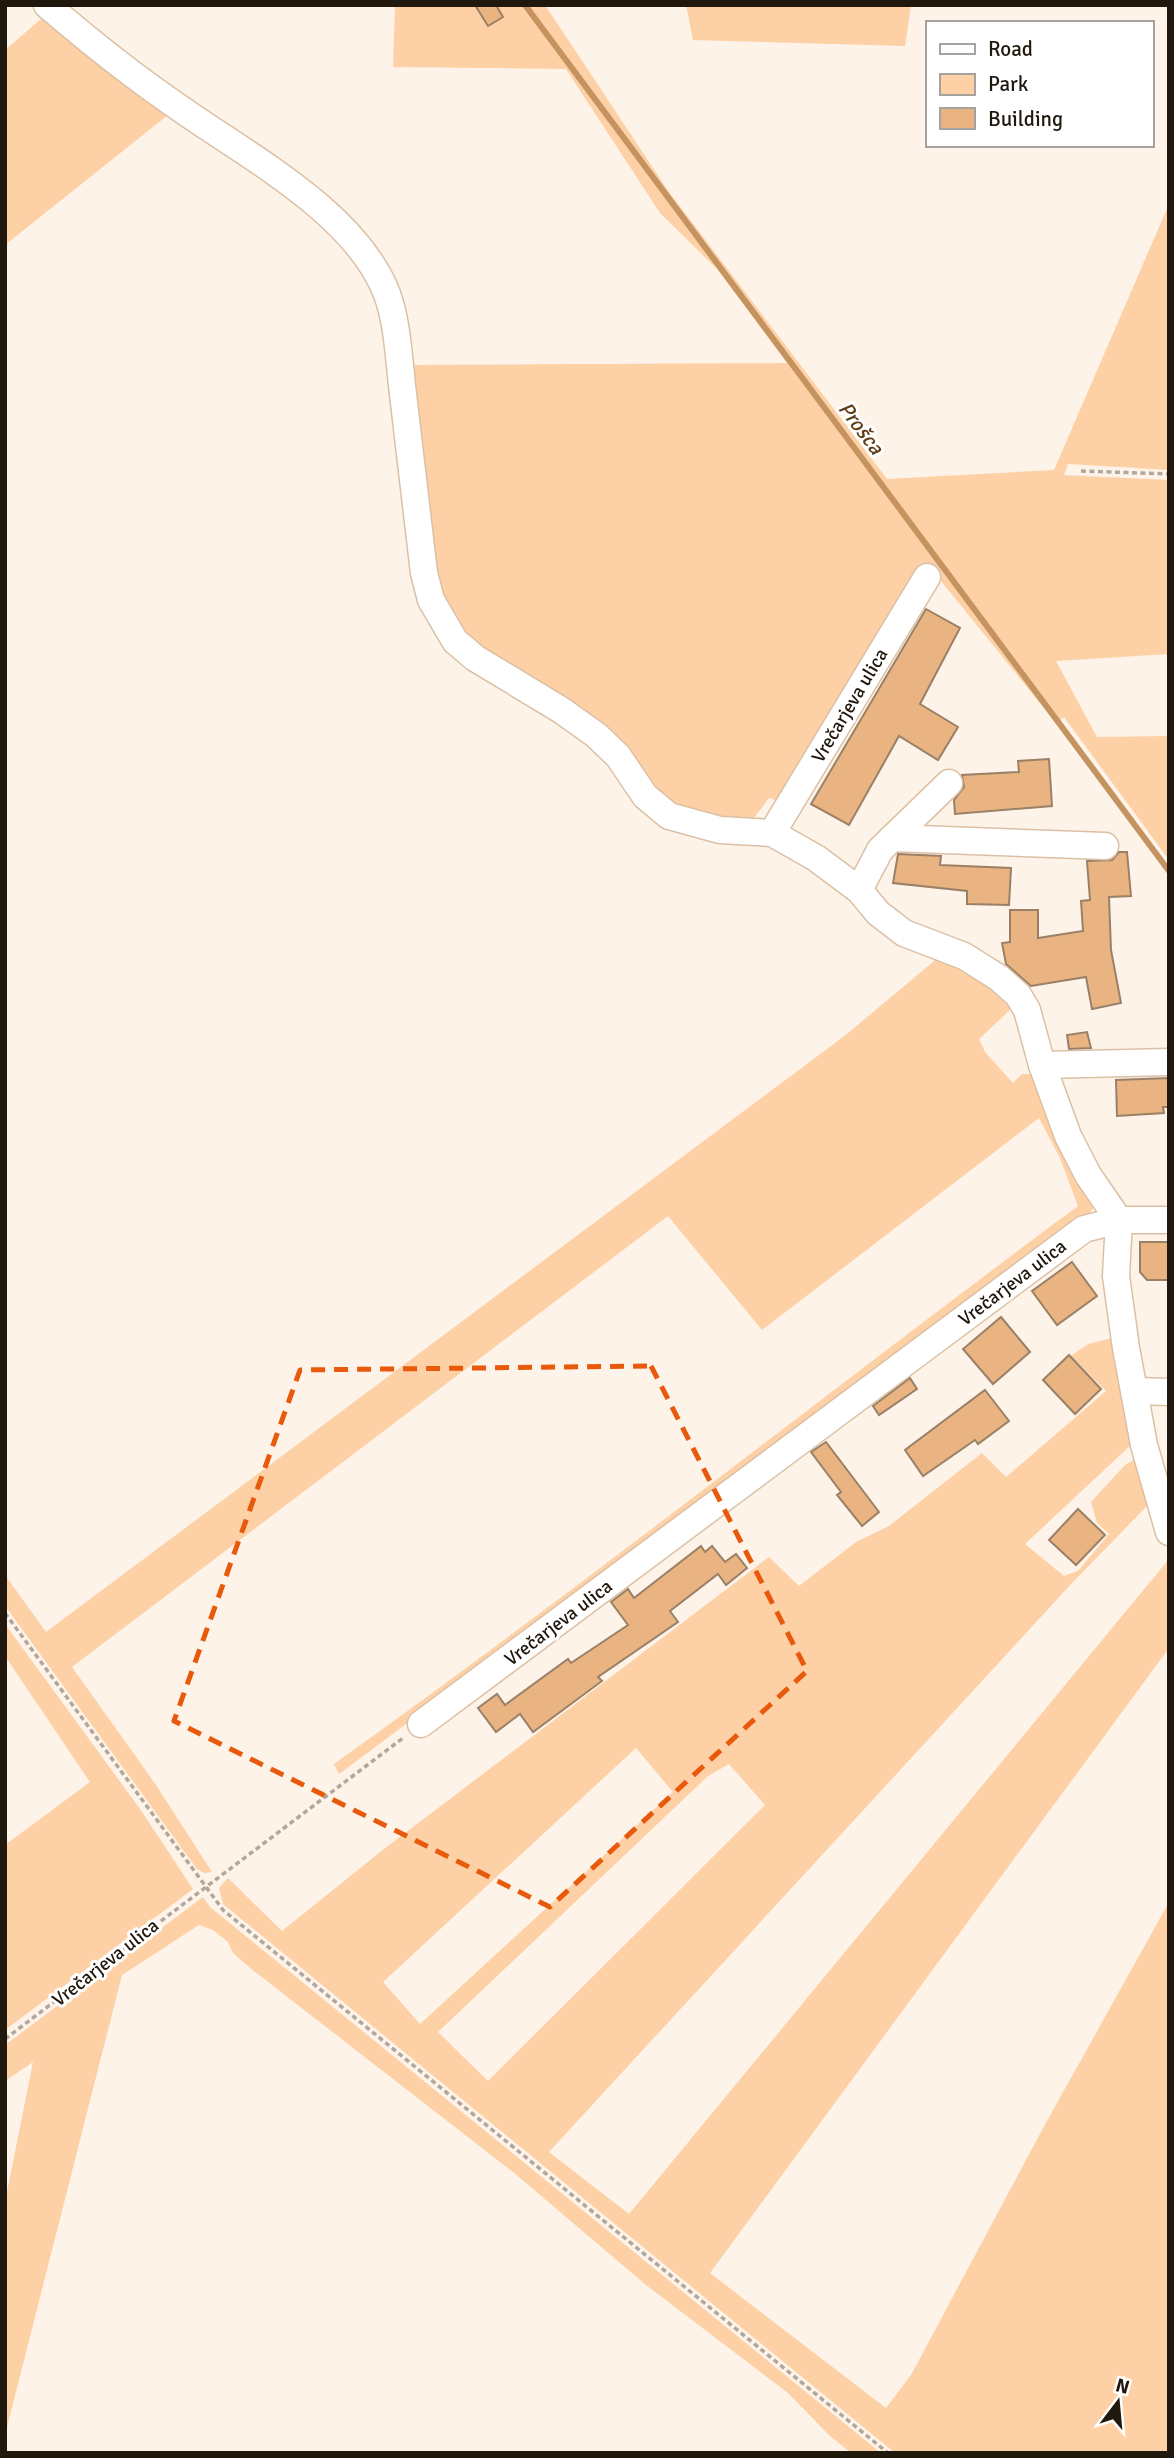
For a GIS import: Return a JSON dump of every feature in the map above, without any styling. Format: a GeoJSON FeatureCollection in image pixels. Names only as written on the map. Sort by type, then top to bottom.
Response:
{"type":"FeatureCollection","features":[{"type":"Feature","properties":{"kind":"street"},"geometry":{"type":"LineString","coordinates":[[47,5],[179,108],[268,169],[326,214],[350,237],[380,277],[388,297],[400,369],[424,573],[431,600],[455,641],[475,658],[561,710],[596,735],[618,756],[645,796],[669,816],[720,830],[772,834],[816,858],[859,890],[878,913],[904,933],[964,956],[1008,986],[1027,1010],[1042,1065],[1068,1136],[1088,1175],[1119,1220],[1116,1276],[1134,1391],[1162,1491],[1169,1532]]}},
{"type":"Feature","properties":{"kind":"street","name":"Vrečarjeva ulica"},"geometry":{"type":"LineString","coordinates":[[772,834],[927,577]]}},
{"type":"Feature","properties":{"kind":"street"},"geometry":{"type":"LineString","coordinates":[[859,890],[874,860],[892,838],[950,783]]}},
{"type":"Feature","properties":{"kind":"street"},"geometry":{"type":"LineString","coordinates":[[892,838],[1105,846]]}},
{"type":"Feature","properties":{"kind":"street"},"geometry":{"type":"LineString","coordinates":[[1042,1065],[1169,1062]]}},
{"type":"Feature","properties":{"kind":"street","name":"Vrečarjeva ulica"},"geometry":{"type":"LineString","coordinates":[[421,1724],[1084,1229],[1119,1220],[1169,1220]]}},
{"type":"Feature","properties":{"kind":"street"},"geometry":{"type":"LineString","coordinates":[[1134,1391],[1169,1392]]}},
{"type":"Feature","properties":{"kind":"path"},"geometry":{"type":"LineString","coordinates":[[1081,471],[1169,474]]}},
{"type":"Feature","properties":{"kind":"path"},"geometry":{"type":"LineString","coordinates":[[5,1613],[207,1884],[223,1910],[888,2453]]}},
{"type":"Feature","properties":{"kind":"path","name":"Vrečarjeva ulica"},"geometry":{"type":"LineString","coordinates":[[5,2039],[421,1724]]}},
{"type":"Feature","properties":{"kind":"highlighted area"},"geometry":{"type":"Polygon","coordinates":[[[651,1366],[807,1671],[550,1907],[174,1721],[300,1370],[651,1366]]]}},
{"type":"Feature","properties":{"kind":"green space"},"geometry":{"type":"Polygon","coordinates":[[[395,5],[545,5],[669,192],[887,479],[1054,470],[1169,204],[1169,470],[1068,464],[1064,475],[1169,480],[1169,654],[1056,661],[1097,737],[1169,736],[1169,860],[1064,717],[1056,723],[928,565],[784,803],[769,798],[754,818],[762,825],[683,816],[477,654],[438,604],[404,365],[787,363],[717,269],[660,213],[566,69],[393,67],[395,5]]]}},
{"type":"Feature","properties":{"kind":"green space"},"geometry":{"type":"Polygon","coordinates":[[[686,5],[911,5],[905,46],[693,40],[686,5]]]}},
{"type":"Feature","properties":{"kind":"green space"},"geometry":{"type":"Polygon","coordinates":[[[48,13],[173,111],[5,245],[5,50],[48,13]]]}},
{"type":"Feature","properties":{"kind":"green space"},"geometry":{"type":"Polygon","coordinates":[[[940,956],[1014,1002],[1011,1009],[979,1039],[985,1052],[1013,1083],[1022,1074],[1035,1074],[1092,1200],[1094,1207],[1088,1216],[339,1774],[334,1764],[522,1627],[1078,1206],[1060,1158],[1039,1118],[762,1330],[668,1216],[72,1667],[154,1782],[212,1872],[204,1873],[197,1869],[5,1606],[5,1575],[46,1632],[847,1034],[940,956]]]}},
{"type":"Feature","properties":{"kind":"green space"},"geometry":{"type":"Polygon","coordinates":[[[1116,1337],[1133,1443],[1025,1544],[1064,1576],[1078,1571],[1109,1534],[1097,1523],[1091,1502],[1125,1465],[1137,1458],[1150,1503],[1073,1582],[549,2152],[629,2214],[1169,1559],[1169,1648],[710,2273],[886,2408],[911,2375],[1042,2130],[1169,1902],[1169,2453],[895,2453],[223,1904],[219,1888],[228,1878],[282,1931],[384,1849],[769,1557],[799,1586],[856,1542],[889,1526],[982,1453],[1006,1477],[1106,1391],[1071,1356],[1088,1344],[1116,1337]],[[636,1748],[383,1982],[420,2024],[673,1792],[636,1748]],[[729,1764],[708,1776],[438,2032],[488,2081],[765,1805],[729,1764]]]}},
{"type":"Feature","properties":{"kind":"green space"},"geometry":{"type":"Polygon","coordinates":[[[5,1624],[140,1809],[193,1889],[5,2030],[5,1845],[90,1782],[5,1656],[5,1624]]]}},
{"type":"Feature","properties":{"kind":"green space"},"geometry":{"type":"Polygon","coordinates":[[[203,1897],[210,1907],[881,2453],[851,2453],[829,2435],[788,2393],[646,2285],[513,2172],[250,1968],[233,1953],[228,1942],[213,1930],[199,1925],[122,1975],[5,2435],[5,2202],[33,2062],[5,2081],[5,2045],[203,1897]]]}},
{"type":"Feature","properties":{"kind":"building"},"geometry":{"type":"Polygon","coordinates":[[[475,5],[496,5],[503,17],[488,26],[475,5]]]}},
{"type":"Feature","properties":{"kind":"building"},"geometry":{"type":"Polygon","coordinates":[[[926,609],[960,628],[920,704],[958,727],[938,760],[899,736],[849,825],[811,804],[926,609]]]}},
{"type":"Feature","properties":{"kind":"building"},"geometry":{"type":"Polygon","coordinates":[[[1049,759],[1052,806],[955,814],[954,800],[964,787],[962,775],[1019,772],[1018,761],[1049,759]]]}},
{"type":"Feature","properties":{"kind":"building"},"geometry":{"type":"Polygon","coordinates":[[[1119,852],[1127,852],[1131,896],[1109,897],[1111,950],[1121,1003],[1092,1009],[1086,977],[1031,986],[1006,964],[1002,943],[1010,942],[1010,910],[1038,910],[1038,938],[1083,931],[1081,901],[1090,900],[1087,861],[1112,860],[1119,852]]]}},
{"type":"Feature","properties":{"kind":"building"},"geometry":{"type":"Polygon","coordinates":[[[898,854],[941,856],[940,865],[1011,868],[1009,905],[967,904],[967,891],[893,883],[898,854]]]}},
{"type":"Feature","properties":{"kind":"building"},"geometry":{"type":"Polygon","coordinates":[[[1087,1032],[1091,1048],[1069,1049],[1067,1035],[1087,1032]]]}},
{"type":"Feature","properties":{"kind":"building"},"geometry":{"type":"Polygon","coordinates":[[[1169,1078],[1169,1107],[1163,1107],[1164,1113],[1117,1116],[1116,1080],[1169,1078]]]}},
{"type":"Feature","properties":{"kind":"building"},"geometry":{"type":"Polygon","coordinates":[[[1140,1242],[1169,1242],[1169,1280],[1147,1280],[1140,1272],[1140,1242]]]}},
{"type":"Feature","properties":{"kind":"building"},"geometry":{"type":"Polygon","coordinates":[[[1072,1262],[1097,1296],[1057,1325],[1032,1291],[1072,1262]]]}},
{"type":"Feature","properties":{"kind":"building"},"geometry":{"type":"Polygon","coordinates":[[[1001,1317],[1030,1352],[993,1384],[963,1349],[1001,1317]]]}},
{"type":"Feature","properties":{"kind":"building"},"geometry":{"type":"Polygon","coordinates":[[[1069,1355],[1101,1389],[1075,1414],[1043,1380],[1069,1355]]]}},
{"type":"Feature","properties":{"kind":"building"},"geometry":{"type":"Polygon","coordinates":[[[910,1378],[917,1389],[879,1415],[873,1406],[910,1378]]]}},
{"type":"Feature","properties":{"kind":"building"},"geometry":{"type":"Polygon","coordinates":[[[985,1390],[1009,1421],[978,1444],[975,1440],[923,1476],[905,1450],[985,1390]]]}},
{"type":"Feature","properties":{"kind":"building"},"geometry":{"type":"Polygon","coordinates":[[[826,1442],[879,1512],[862,1526],[837,1495],[841,1492],[811,1452],[826,1442]]]}},
{"type":"Feature","properties":{"kind":"building"},"geometry":{"type":"Polygon","coordinates":[[[1078,1509],[1105,1535],[1076,1565],[1049,1540],[1078,1509]]]}},
{"type":"Feature","properties":{"kind":"building"},"geometry":{"type":"Polygon","coordinates":[[[701,1546],[705,1552],[712,1546],[725,1562],[736,1554],[747,1568],[726,1585],[718,1574],[670,1611],[678,1622],[598,1677],[602,1681],[533,1732],[520,1714],[496,1732],[478,1708],[497,1694],[505,1705],[568,1659],[571,1663],[628,1625],[611,1602],[628,1589],[634,1598],[701,1546]]]}},
{"type":"Feature","properties":{"kind":"waterway","name":"Prošca"},"geometry":{"type":"LineString","coordinates":[[525,5],[1169,871]]}}]}
